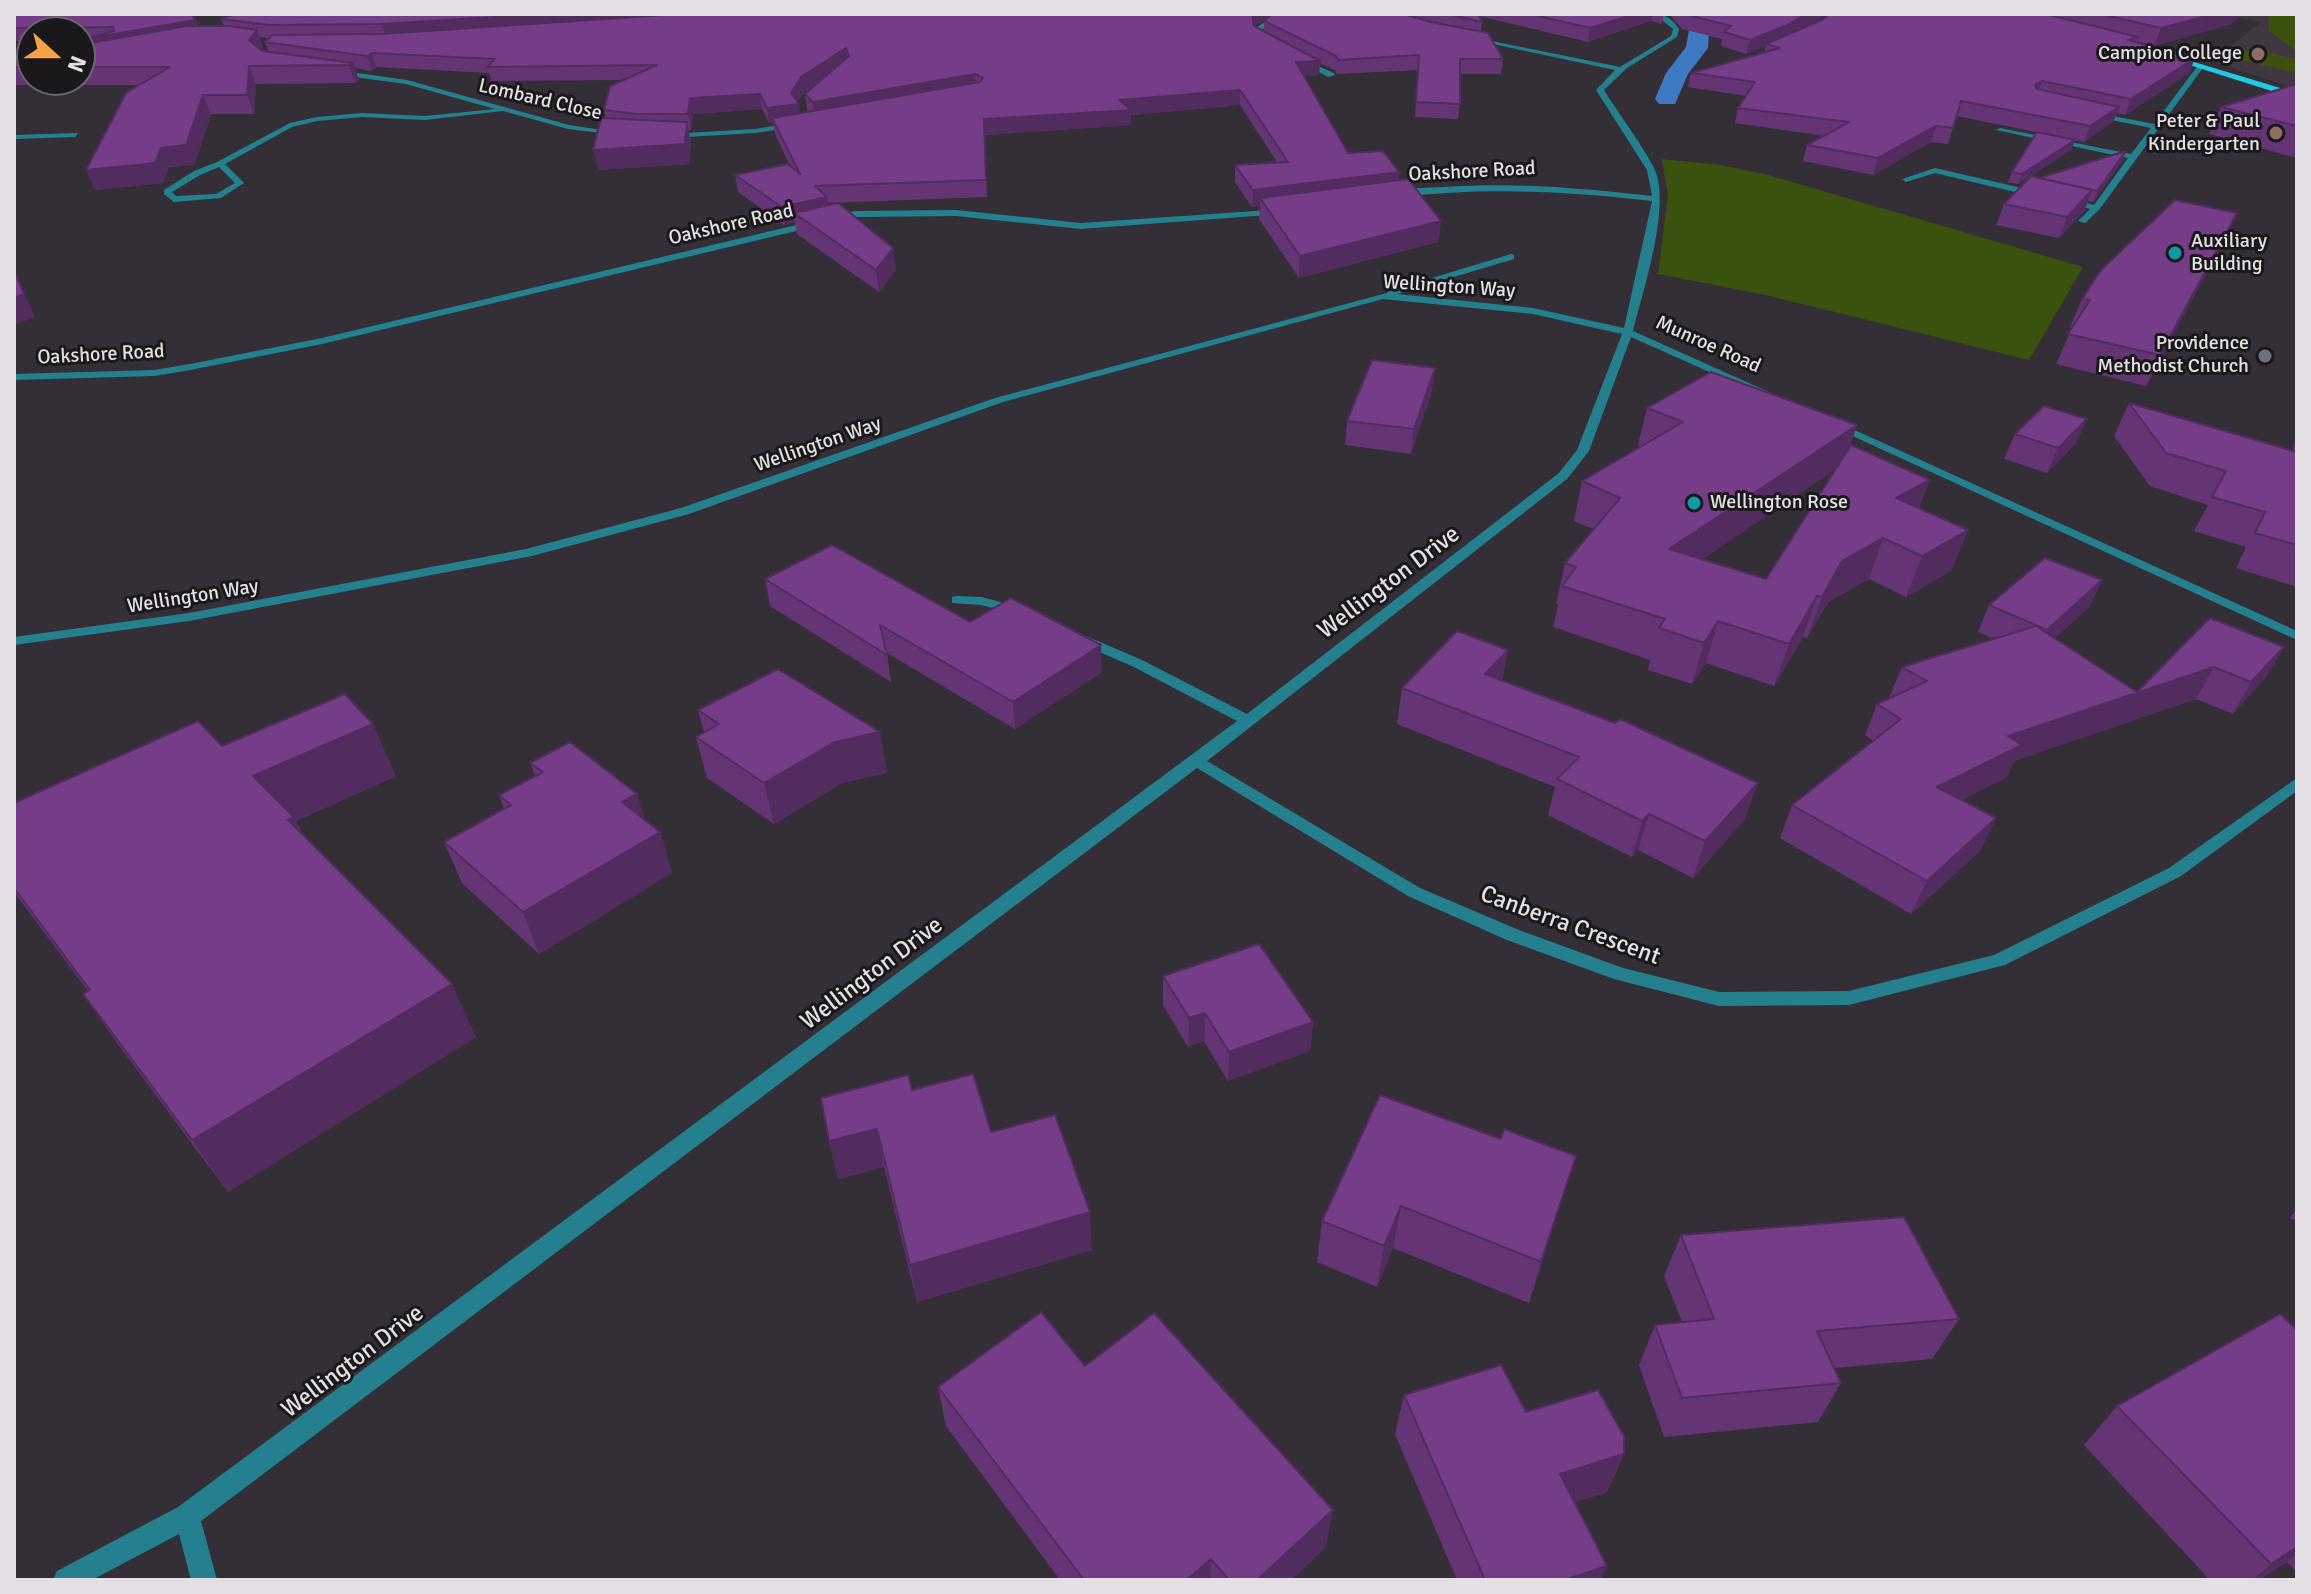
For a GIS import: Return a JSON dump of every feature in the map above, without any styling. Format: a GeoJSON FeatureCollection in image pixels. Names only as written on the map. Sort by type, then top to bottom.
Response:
{"type":"FeatureCollection","features":[{"type":"Feature","properties":{"kind":"main road"},"geometry":{"type":"LineString","coordinates":[[2162,54],[2297,96]]}},
{"type":"Feature","properties":{"kind":"street"},"geometry":{"type":"LineString","coordinates":[[1267,43],[1258,38],[1255,31],[1262,23],[1280,14]]}},
{"type":"Feature","properties":{"kind":"street"},"geometry":{"type":"LineString","coordinates":[[1460,36],[1621,69],[1674,37],[1676,29],[1671,22],[1657,14]]}},
{"type":"Feature","properties":{"kind":"street"},"geometry":{"type":"LineString","coordinates":[[1294,57],[1331,75]]}},
{"type":"Feature","properties":{"kind":"street"},"geometry":{"type":"LineString","coordinates":[[2082,221],[2096,208],[2201,65]]}},
{"type":"Feature","properties":{"kind":"street","name":"Munroe Road"},"geometry":{"type":"LineString","coordinates":[[1621,69],[1600,90],[1651,170],[1657,199],[1628,332],[1773,397]]}},
{"type":"Feature","properties":{"kind":"street","name":"Lombard Close"},"geometry":{"type":"LineString","coordinates":[[322,71],[407,82],[568,127],[629,134]]}},
{"type":"Feature","properties":{"kind":"street"},"geometry":{"type":"LineString","coordinates":[[220,164],[240,183],[218,196],[174,199],[167,192],[290,125],[362,115],[425,118],[508,110]]}},
{"type":"Feature","properties":{"kind":"street"},"geometry":{"type":"LineString","coordinates":[[2082,111],[2156,127]]}},
{"type":"Feature","properties":{"kind":"street"},"geometry":{"type":"LineString","coordinates":[[660,136],[755,131],[797,124]]}},
{"type":"Feature","properties":{"kind":"street"},"geometry":{"type":"LineString","coordinates":[[2000,130],[2134,157]]}},
{"type":"Feature","properties":{"kind":"street"},"geometry":{"type":"LineString","coordinates":[[14,137],[75,135]]}},
{"type":"Feature","properties":{"kind":"street"},"geometry":{"type":"LineString","coordinates":[[1906,179],[1935,170],[2096,208]]}},
{"type":"Feature","properties":{"kind":"street","name":"Oakshore Road"},"geometry":{"type":"LineString","coordinates":[[1382,197],[1426,191],[1523,186],[1565,187],[1657,199]]}},
{"type":"Feature","properties":{"kind":"street","name":"Oakshore Road"},"geometry":{"type":"LineString","coordinates":[[14,377],[154,373],[220,361],[322,341],[855,214],[956,213],[1081,226],[1297,208]]}},
{"type":"Feature","properties":{"kind":"street"},"geometry":{"type":"LineString","coordinates":[[1383,296],[1511,257]]}},
{"type":"Feature","properties":{"kind":"street","name":"Wellington Way"},"geometry":{"type":"LineString","coordinates":[[14,641],[189,617],[527,553],[685,511],[999,400],[1383,296],[1533,311],[1628,332]]}},
{"type":"Feature","properties":{"kind":"street","name":"Wellington Drive"},"geometry":{"type":"LineString","coordinates":[[66,1580],[187,1516],[1196,761],[1563,476],[1583,451],[1628,332]]}},
{"type":"Feature","properties":{"kind":"street"},"geometry":{"type":"LineString","coordinates":[[1817,416],[2297,636]]}},
{"type":"Feature","properties":{"kind":"street"},"geometry":{"type":"LineString","coordinates":[[957,600],[981,601],[1033,617]]}},
{"type":"Feature","properties":{"kind":"street"},"geometry":{"type":"LineString","coordinates":[[1070,634],[1137,663],[1248,721]]}},
{"type":"Feature","properties":{"kind":"street","name":"Canberra Crescent"},"geometry":{"type":"LineString","coordinates":[[1196,761],[1414,892],[1513,935],[1620,974],[1719,999],[1849,998],[1999,960],[2175,872],[2297,783]]}},
{"type":"Feature","properties":{"kind":"street"},"geometry":{"type":"LineString","coordinates":[[187,1516],[204,1580]]}},
{"type":"Feature","properties":{"kind":"shaded area","name":"Campion College"},"geometry":{"type":"Polygon","coordinates":[[[2222,14],[2297,14],[2297,89],[2211,61],[2261,22],[2222,14]]]}},
{"type":"Feature","properties":{"kind":"green space"},"geometry":{"type":"Polygon","coordinates":[[[2272,14],[2297,14],[2297,52],[2269,31],[2268,17],[2272,14]]]}},
{"type":"Feature","properties":{"kind":"green space"},"geometry":{"type":"Polygon","coordinates":[[[2252,49],[2297,59],[2297,73],[2228,57],[2252,49]]]}},
{"type":"Feature","properties":{"kind":"green space"},"geometry":{"type":"Polygon","coordinates":[[[1662,159],[1720,165],[1768,175],[2083,267],[2029,360],[1766,295],[1658,274],[1668,196],[1662,159]]]}},
{"type":"Feature","properties":{"kind":"building"},"geometry":{"type":"Polygon","coordinates":[[[14,14],[191,14],[196,20],[96,37],[114,31],[113,27],[96,27],[96,16],[16,16],[14,28],[14,14]]]}},
{"type":"Feature","properties":{"kind":"building"},"geometry":{"type":"Polygon","coordinates":[[[235,14],[543,14],[382,24],[269,25],[221,19],[235,14]]]}},
{"type":"Feature","properties":{"kind":"building"},"geometry":{"type":"Polygon","coordinates":[[[681,14],[1252,14],[1254,26],[1320,61],[1296,62],[1348,153],[1383,151],[1399,172],[1253,190],[1235,165],[1288,162],[1240,90],[1119,100],[1131,110],[984,119],[986,180],[815,186],[827,197],[782,207],[735,175],[788,164],[800,174],[772,118],[980,82],[983,78],[975,74],[813,102],[805,94],[849,56],[846,48],[801,77],[791,93],[799,104],[767,108],[760,94],[690,98],[688,114],[637,114],[604,110],[610,86],[657,65],[487,67],[495,59],[372,53],[367,56],[265,42],[272,35],[382,34],[681,14]]]}},
{"type":"Feature","properties":{"kind":"building"},"geometry":{"type":"Polygon","coordinates":[[[1272,14],[1403,14],[1488,33],[1503,59],[1460,59],[1460,104],[1416,102],[1419,55],[1338,60],[1336,56],[1264,21],[1272,14]]]}},
{"type":"Feature","properties":{"kind":"building"},"geometry":{"type":"Polygon","coordinates":[[[1448,14],[1478,14],[1482,22],[1448,14]]]}},
{"type":"Feature","properties":{"kind":"building"},"geometry":{"type":"Polygon","coordinates":[[[1530,14],[1635,14],[1590,28],[1530,14]]]}},
{"type":"Feature","properties":{"kind":"building"},"geometry":{"type":"Polygon","coordinates":[[[1684,14],[1807,14],[1750,40],[1724,32],[1731,26],[1684,14]]]}},
{"type":"Feature","properties":{"kind":"building"},"geometry":{"type":"Polygon","coordinates":[[[1830,14],[2045,14],[2138,37],[2128,40],[2195,58],[2131,99],[2042,81],[2035,85],[2037,89],[2119,107],[2090,126],[1961,101],[1953,128],[1936,126],[1878,158],[1807,145],[1849,122],[1738,108],[1755,82],[1691,73],[1780,48],[1766,44],[1830,14]]]}},
{"type":"Feature","properties":{"kind":"building"},"geometry":{"type":"Polygon","coordinates":[[[2100,14],[2214,14],[2161,28],[2100,14]]]}},
{"type":"Feature","properties":{"kind":"building"},"geometry":{"type":"Polygon","coordinates":[[[186,26],[230,26],[257,30],[249,40],[262,51],[353,63],[249,66],[247,95],[203,95],[186,145],[161,148],[155,163],[86,170],[126,93],[170,67],[96,67],[96,42],[186,26]]]}},
{"type":"Feature","properties":{"kind":"building"},"geometry":{"type":"Polygon","coordinates":[[[2297,84],[2297,126],[2221,107],[2297,84]]]}},
{"type":"Feature","properties":{"kind":"building"},"geometry":{"type":"Polygon","coordinates":[[[601,118],[687,122],[685,144],[593,150],[601,118]]]}},
{"type":"Feature","properties":{"kind":"building"},"geometry":{"type":"Polygon","coordinates":[[[2037,132],[2075,140],[2022,174],[2012,172],[2037,132]]]}},
{"type":"Feature","properties":{"kind":"building"},"geometry":{"type":"Polygon","coordinates":[[[2126,151],[2097,191],[2039,178],[2126,151]]]}},
{"type":"Feature","properties":{"kind":"building"},"geometry":{"type":"Polygon","coordinates":[[[2031,176],[2092,190],[2067,217],[2004,204],[2031,176]]]}},
{"type":"Feature","properties":{"kind":"building"},"geometry":{"type":"Polygon","coordinates":[[[1408,179],[1441,221],[1300,256],[1260,198],[1408,179]]]}},
{"type":"Feature","properties":{"kind":"building"},"geometry":{"type":"Polygon","coordinates":[[[2175,200],[2237,213],[2160,355],[2068,334],[2090,300],[2082,299],[2101,270],[2175,200]]]}},
{"type":"Feature","properties":{"kind":"building"},"geometry":{"type":"Polygon","coordinates":[[[838,203],[893,248],[876,270],[794,213],[838,203]]]}},
{"type":"Feature","properties":{"kind":"building"},"geometry":{"type":"Polygon","coordinates":[[[14,271],[24,294],[14,298],[14,271]]]}},
{"type":"Feature","properties":{"kind":"building"},"geometry":{"type":"Polygon","coordinates":[[[1372,360],[1435,368],[1414,429],[1347,421],[1372,360]]]}},
{"type":"Feature","properties":{"kind":"building"},"geometry":{"type":"Polygon","coordinates":[[[1711,372],[1857,425],[1669,549],[1766,579],[1851,445],[1930,480],[1896,498],[1968,530],[1922,556],[1883,538],[1842,561],[1822,597],[1817,596],[1789,644],[1718,621],[1704,643],[1659,628],[1665,619],[1562,586],[1576,567],[1565,563],[1620,498],[1582,481],[1683,422],[1647,408],[1711,372]]]}},
{"type":"Feature","properties":{"kind":"building"},"geometry":{"type":"Polygon","coordinates":[[[2129,403],[2297,452],[2297,545],[2255,533],[2265,512],[2212,497],[2226,471],[2166,453],[2129,403]]]}},
{"type":"Feature","properties":{"kind":"building"},"geometry":{"type":"Polygon","coordinates":[[[2044,406],[2087,419],[2058,448],[2015,434],[2044,406]]]}},
{"type":"Feature","properties":{"kind":"building"},"geometry":{"type":"Polygon","coordinates":[[[832,545],[970,622],[1011,598],[1101,645],[1013,702],[880,625],[887,655],[765,579],[832,545]]]}},
{"type":"Feature","properties":{"kind":"building"},"geometry":{"type":"Polygon","coordinates":[[[2045,558],[2102,580],[2047,630],[1989,605],[2045,558]]]}},
{"type":"Feature","properties":{"kind":"building"},"geometry":{"type":"Polygon","coordinates":[[[2210,618],[2284,647],[2251,682],[2214,667],[2008,736],[2022,745],[1937,787],[1996,818],[1927,881],[1792,805],[1901,719],[1877,704],[1927,681],[1902,667],[2036,626],[2137,692],[2210,618]]]}},
{"type":"Feature","properties":{"kind":"building"},"geometry":{"type":"Polygon","coordinates":[[[1457,631],[1508,650],[1485,674],[1615,723],[1620,719],[1758,783],[1705,841],[1649,814],[1642,821],[1557,779],[1579,757],[1402,688],[1457,631]]]}},
{"type":"Feature","properties":{"kind":"building"},"geometry":{"type":"Polygon","coordinates":[[[778,669],[880,732],[835,742],[764,783],[696,737],[719,724],[698,710],[778,669]]]}},
{"type":"Feature","properties":{"kind":"building"},"geometry":{"type":"Polygon","coordinates":[[[345,694],[373,724],[253,776],[294,817],[288,820],[452,984],[192,1140],[83,994],[90,990],[14,888],[14,803],[198,721],[222,746],[345,694]]]}},
{"type":"Feature","properties":{"kind":"building"},"geometry":{"type":"Polygon","coordinates":[[[570,742],[637,794],[622,802],[660,832],[523,912],[444,842],[511,805],[499,795],[543,772],[530,763],[570,742]]]}},
{"type":"Feature","properties":{"kind":"building"},"geometry":{"type":"Polygon","coordinates":[[[1259,944],[1313,1022],[1229,1052],[1205,1013],[1189,1018],[1163,976],[1259,944]]]}},
{"type":"Feature","properties":{"kind":"building"},"geometry":{"type":"Polygon","coordinates":[[[973,1074],[991,1132],[1055,1115],[1090,1212],[910,1265],[877,1129],[829,1141],[821,1098],[908,1075],[912,1090],[973,1074]]]}},
{"type":"Feature","properties":{"kind":"building"},"geometry":{"type":"Polygon","coordinates":[[[1380,1095],[1501,1139],[1504,1129],[1576,1156],[1541,1262],[1401,1206],[1384,1246],[1322,1221],[1380,1095]]]}},
{"type":"Feature","properties":{"kind":"building"},"geometry":{"type":"Polygon","coordinates":[[[1904,1217],[1959,1319],[1817,1331],[1841,1383],[1682,1398],[1655,1325],[1714,1319],[1681,1235],[1904,1217]]]}},
{"type":"Feature","properties":{"kind":"building"},"geometry":{"type":"Polygon","coordinates":[[[1041,1312],[1085,1366],[1154,1313],[1333,1510],[1257,1580],[1229,1580],[1211,1559],[1187,1580],[1084,1580],[938,1387],[1041,1312]]]}},
{"type":"Feature","properties":{"kind":"building"},"geometry":{"type":"Polygon","coordinates":[[[2280,1314],[2297,1330],[2297,1547],[2271,1564],[2117,1406],[2280,1314]]]}},
{"type":"Feature","properties":{"kind":"building"},"geometry":{"type":"Polygon","coordinates":[[[1501,1365],[1526,1412],[1598,1390],[1624,1436],[1624,1454],[1560,1474],[1607,1566],[1565,1580],[1485,1580],[1404,1395],[1501,1365]]]}},
{"type":"Feature","properties":{"kind":"waterway"},"geometry":{"type":"LineString","coordinates":[[1667,99],[1677,73],[1697,48],[1699,30],[1688,14]]}},
{"type":"Feature","properties":{"kind":"place","name":"Campion College"},"geometry":{"type":"Point","coordinates":[2258,54]}},
{"type":"Feature","properties":{"kind":"place","name":"Peter & Paul Kindergarten"},"geometry":{"type":"Point","coordinates":[2276,133]}},
{"type":"Feature","properties":{"kind":"place","name":"Auxiliary Building"},"geometry":{"type":"Point","coordinates":[2175,253]}},
{"type":"Feature","properties":{"kind":"place","name":"Providence Methodist Church"},"geometry":{"type":"Point","coordinates":[2265,356]}},
{"type":"Feature","properties":{"kind":"place","name":"Wellington Rose"},"geometry":{"type":"Point","coordinates":[1694,503]}}]}
